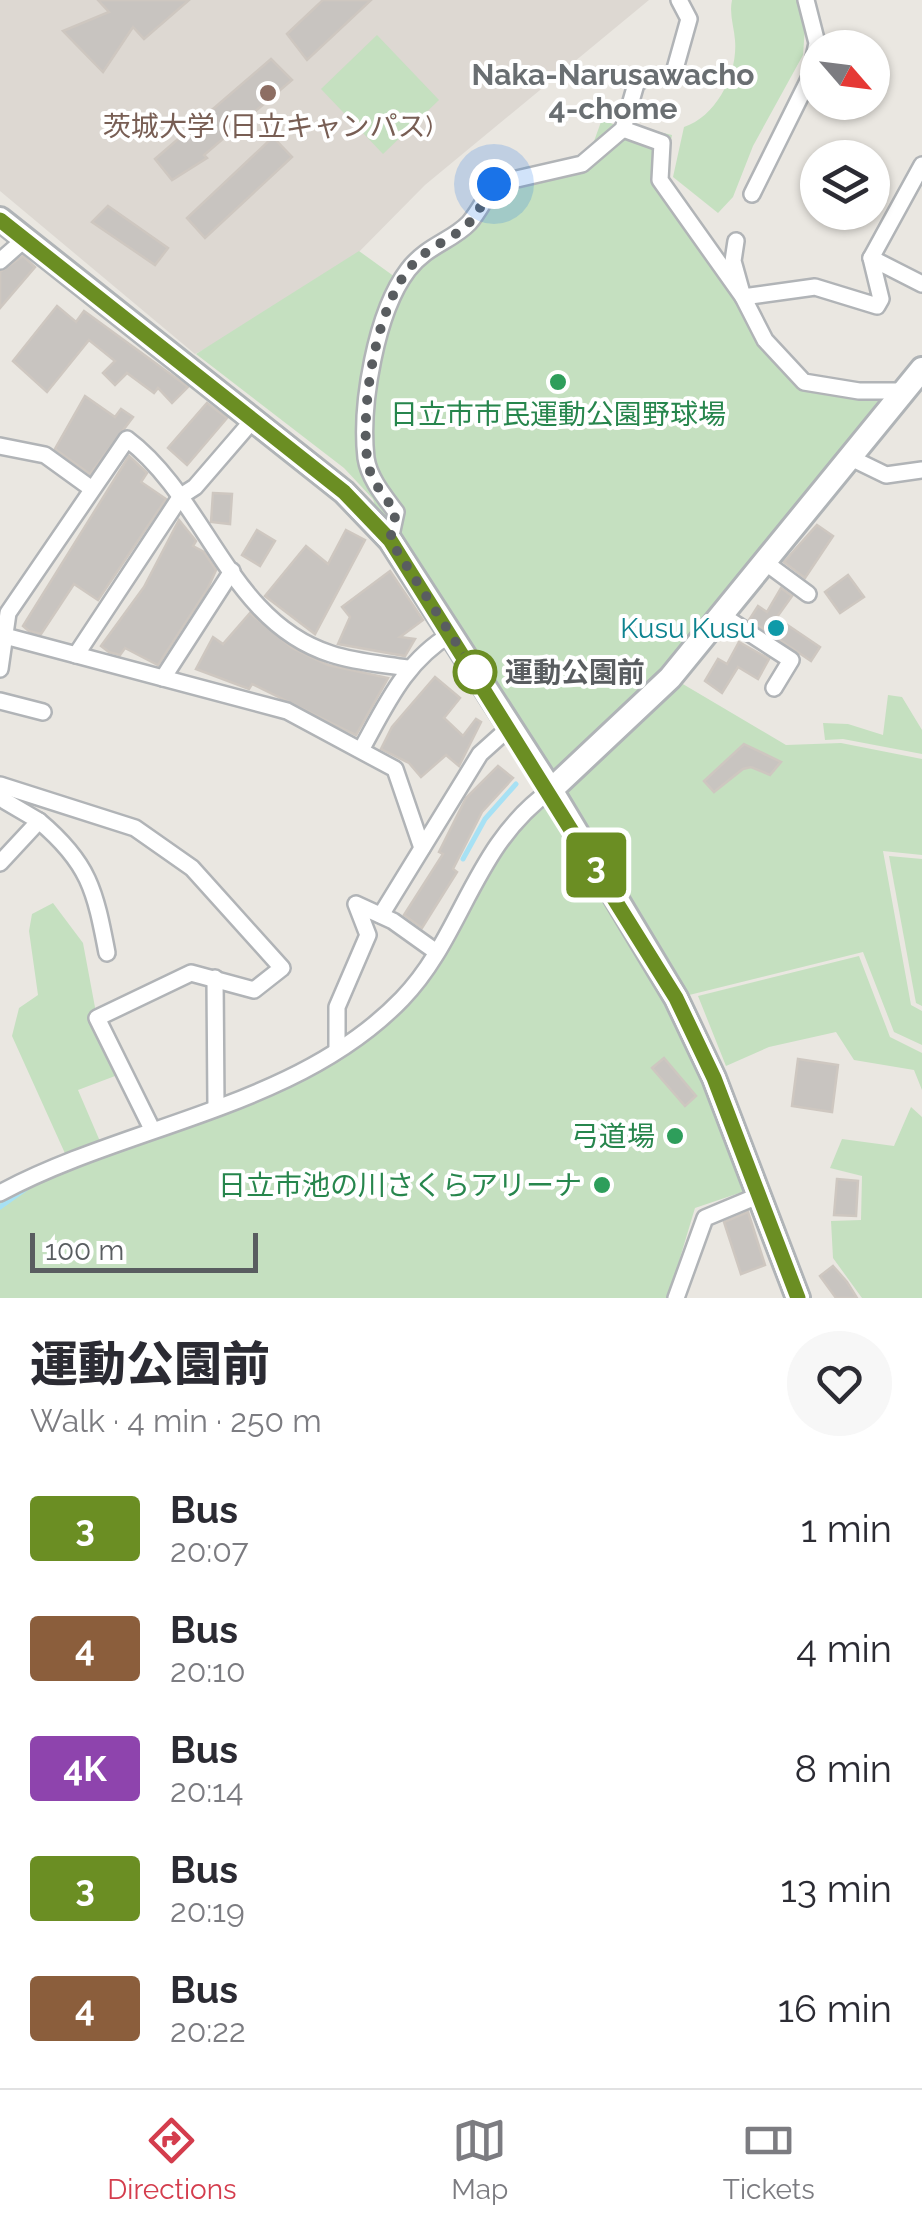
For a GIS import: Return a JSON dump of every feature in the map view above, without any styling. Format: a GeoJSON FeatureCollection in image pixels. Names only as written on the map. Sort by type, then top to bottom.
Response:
{"type":"FeatureCollection","features":[{"type":"Feature","properties":{"kind":"street"},"geometry":{"type":"LineString","coordinates":[[390,540],[396,512],[375,484],[366,460],[368,402],[376,346],[406,272],[431,245],[467,225],[494,184],[582,164],[623,129],[636,84],[645,77],[673,76],[689,19],[679,0]]}},
{"type":"Feature","properties":{"kind":"street"},"geometry":{"type":"LineString","coordinates":[[752,194],[774,158],[810,77],[817,43],[806,0]]}},
{"type":"Feature","properties":{"kind":"street"},"geometry":{"type":"LineString","coordinates":[[623,129],[662,143],[660,180],[743,296],[766,340],[804,382],[859,391],[904,391]]}},
{"type":"Feature","properties":{"kind":"street"},"geometry":{"type":"LineString","coordinates":[[743,296],[815,288],[878,306],[881,299],[871,258],[922,165]]}},
{"type":"Feature","properties":{"kind":"street"},"geometry":{"type":"LineString","coordinates":[[0,220],[357,504],[390,540],[550,790],[676,998],[714,1078],[798,1298]]}},
{"type":"Feature","properties":{"kind":"street"},"geometry":{"type":"LineString","coordinates":[[0,261],[24,240]]}},
{"type":"Feature","properties":{"kind":"street"},"geometry":{"type":"LineString","coordinates":[[736,241],[733,261],[743,296]]}},
{"type":"Feature","properties":{"kind":"street"},"geometry":{"type":"LineString","coordinates":[[871,258],[922,284]]}},
{"type":"Feature","properties":{"kind":"street"},"geometry":{"type":"LineString","coordinates":[[0,1192],[68,1159],[216,1106],[312,1066],[403,999],[503,832],[644,706],[723,616],[922,369]]}},
{"type":"Feature","properties":{"kind":"street"},"geometry":{"type":"LineString","coordinates":[[76,654],[181,496],[195,487],[252,421]]}},
{"type":"Feature","properties":{"kind":"street"},"geometry":{"type":"LineString","coordinates":[[0,669],[8,612],[127,439],[152,457],[161,476],[181,496],[256,608],[306,644],[332,654],[407,668]]}},
{"type":"Feature","properties":{"kind":"street"},"geometry":{"type":"LineString","coordinates":[[0,446],[45,456],[92,489]]}},
{"type":"Feature","properties":{"kind":"street"},"geometry":{"type":"LineString","coordinates":[[851,458],[886,476],[922,470]]}},
{"type":"Feature","properties":{"kind":"street"},"geometry":{"type":"LineString","coordinates":[[766,563],[808,594]]}},
{"type":"Feature","properties":{"kind":"street"},"geometry":{"type":"LineString","coordinates":[[163,678],[232,571]]}},
{"type":"Feature","properties":{"kind":"street"},"geometry":{"type":"LineString","coordinates":[[723,616],[791,660],[774,688]]}},
{"type":"Feature","properties":{"kind":"street"},"geometry":{"type":"LineString","coordinates":[[360,750],[407,668],[424,650],[451,634]]}},
{"type":"Feature","properties":{"kind":"street"},"geometry":{"type":"LineString","coordinates":[[5,636],[287,710],[395,768],[422,848]]}},
{"type":"Feature","properties":{"kind":"street"},"geometry":{"type":"LineString","coordinates":[[0,701],[43,712]]}},
{"type":"Feature","properties":{"kind":"street"},"geometry":{"type":"LineString","coordinates":[[381,915],[480,754],[510,727]]}},
{"type":"Feature","properties":{"kind":"street"},"geometry":{"type":"LineString","coordinates":[[1,786],[5,801],[38,821],[81,861],[92,882],[107,952]]}},
{"type":"Feature","properties":{"kind":"street"},"geometry":{"type":"LineString","coordinates":[[1,786],[135,828],[192,868],[282,968],[254,990],[192,973],[96,1018],[152,1130]]}},
{"type":"Feature","properties":{"kind":"street"},"geometry":{"type":"LineString","coordinates":[[0,863],[38,821]]}},
{"type":"Feature","properties":{"kind":"street"},"geometry":{"type":"LineString","coordinates":[[337,1049],[337,1008],[368,935],[356,904],[381,915],[434,951]]}},
{"type":"Feature","properties":{"kind":"street"},"geometry":{"type":"LineString","coordinates":[[215,978],[216,1106]]}},
{"type":"Feature","properties":{"kind":"street"},"geometry":{"type":"LineString","coordinates":[[676,1298],[705,1218],[760,1195]]}},
{"type":"Feature","properties":{"kind":"shaded area","name":"茨城大学 (日立キャンパス)"},"geometry":{"type":"Polygon","coordinates":[[[0,0],[649,0],[425,185],[349,262],[259,321],[195,354],[0,191],[0,0]]]}},
{"type":"Feature","properties":{"kind":"green space"},"geometry":{"type":"Polygon","coordinates":[[[732,0],[799,0],[806,14],[805,30],[800,30],[800,60],[753,146],[733,197],[718,213],[673,177],[684,127],[706,113],[729,79],[735,53],[732,0]]]}},
{"type":"Feature","properties":{"kind":"green space"},"geometry":{"type":"Polygon","coordinates":[[[377,35],[439,100],[383,154],[321,89],[377,35]]]}},
{"type":"Feature","properties":{"kind":"green space"},"geometry":{"type":"Polygon","coordinates":[[[602,119],[623,129],[630,125],[672,135],[664,178],[758,327],[814,386],[902,395],[671,677],[786,745],[841,743],[922,759],[922,855],[883,851],[911,1005],[922,1011],[922,1045],[894,1032],[863,952],[677,998],[757,1187],[695,1208],[668,1298],[0,1298],[0,1193],[68,1160],[12,1036],[19,1008],[38,995],[29,931],[32,914],[53,903],[83,943],[97,1018],[123,1073],[78,1090],[102,1146],[311,1066],[403,999],[503,833],[550,790],[382,529],[373,499],[344,468],[196,354],[359,251],[395,277],[524,167],[588,158],[602,119]]]}},
{"type":"Feature","properties":{"kind":"green space"},"geometry":{"type":"Polygon","coordinates":[[[888,695],[902,697],[922,730],[922,754],[843,739],[825,740],[823,723],[848,724],[883,735],[888,695]]]}},
{"type":"Feature","properties":{"kind":"green space"},"geometry":{"type":"Polygon","coordinates":[[[889,856],[922,859],[922,1006],[916,1003],[889,856]]]}},
{"type":"Feature","properties":{"kind":"green space"},"geometry":{"type":"Polygon","coordinates":[[[859,956],[890,1037],[922,1053],[922,1090],[914,1070],[854,1060],[836,1032],[769,1047],[726,1066],[698,996],[859,956]]]}},
{"type":"Feature","properties":{"kind":"green space"},"geometry":{"type":"Polygon","coordinates":[[[911,1107],[922,1117],[922,1298],[862,1298],[833,1258],[831,1221],[861,1220],[862,1176],[830,1168],[842,1139],[894,1146],[911,1107]]]}},
{"type":"Feature","properties":{"kind":"building"},"geometry":{"type":"Polygon","coordinates":[[[98,0],[189,0],[144,39],[133,27],[103,72],[63,31],[109,12],[98,0]]]}},
{"type":"Feature","properties":{"kind":"building"},"geometry":{"type":"Polygon","coordinates":[[[323,0],[371,0],[307,60],[287,34],[323,0]]]}},
{"type":"Feature","properties":{"kind":"building"},"geometry":{"type":"Polygon","coordinates":[[[271,59],[292,80],[204,155],[207,158],[172,180],[155,159],[271,59]]]}},
{"type":"Feature","properties":{"kind":"building"},"geometry":{"type":"Polygon","coordinates":[[[273,137],[292,157],[205,238],[187,218],[273,137]]]}},
{"type":"Feature","properties":{"kind":"building"},"geometry":{"type":"Polygon","coordinates":[[[108,206],[168,248],[155,265],[92,222],[108,206]]]}},
{"type":"Feature","properties":{"kind":"building"},"geometry":{"type":"Polygon","coordinates":[[[23,256],[35,267],[0,308],[0,272],[23,256]]]}},
{"type":"Feature","properties":{"kind":"building"},"geometry":{"type":"Polygon","coordinates":[[[57,306],[76,322],[84,311],[188,387],[172,403],[158,388],[154,393],[127,373],[115,385],[103,373],[115,361],[89,340],[47,392],[13,361],[57,306]]]}},
{"type":"Feature","properties":{"kind":"building"},"geometry":{"type":"Polygon","coordinates":[[[85,396],[115,417],[121,409],[133,417],[90,474],[55,449],[85,396]]]}},
{"type":"Feature","properties":{"kind":"building"},"geometry":{"type":"Polygon","coordinates":[[[207,403],[227,418],[187,465],[168,448],[207,403]]]}},
{"type":"Feature","properties":{"kind":"building"},"geometry":{"type":"Polygon","coordinates":[[[129,456],[147,473],[141,482],[166,499],[98,600],[74,584],[41,634],[29,631],[23,626],[129,456]]]}},
{"type":"Feature","properties":{"kind":"building"},"geometry":{"type":"Polygon","coordinates":[[[213,493],[232,494],[230,524],[211,522],[213,493]]]}},
{"type":"Feature","properties":{"kind":"building"},"geometry":{"type":"Polygon","coordinates":[[[179,520],[196,541],[193,546],[204,552],[216,570],[208,588],[158,665],[125,648],[120,655],[109,652],[101,646],[144,587],[179,520]]]}},
{"type":"Feature","properties":{"kind":"building"},"geometry":{"type":"Polygon","coordinates":[[[817,525],[833,536],[805,578],[784,562],[817,525]]]}},
{"type":"Feature","properties":{"kind":"building"},"geometry":{"type":"Polygon","coordinates":[[[257,530],[275,541],[260,566],[242,555],[257,530]]]}},
{"type":"Feature","properties":{"kind":"building"},"geometry":{"type":"Polygon","coordinates":[[[346,530],[365,540],[315,634],[265,596],[306,546],[328,564],[346,530]]]}},
{"type":"Feature","properties":{"kind":"building"},"geometry":{"type":"Polygon","coordinates":[[[390,571],[423,620],[400,637],[415,639],[405,656],[338,644],[350,617],[342,607],[390,571]]]}},
{"type":"Feature","properties":{"kind":"building"},"geometry":{"type":"Polygon","coordinates":[[[848,575],[864,597],[840,613],[825,592],[848,575]]]}},
{"type":"Feature","properties":{"kind":"building"},"geometry":{"type":"Polygon","coordinates":[[[781,588],[792,596],[767,631],[749,620],[758,606],[767,612],[781,588]]]}},
{"type":"Feature","properties":{"kind":"building"},"geometry":{"type":"Polygon","coordinates":[[[250,613],[292,648],[328,665],[388,678],[356,735],[252,684],[249,689],[196,669],[213,637],[223,644],[250,613]]]}},
{"type":"Feature","properties":{"kind":"building"},"geometry":{"type":"Polygon","coordinates":[[[783,622],[820,647],[811,661],[768,632],[783,622]]]}},
{"type":"Feature","properties":{"kind":"building"},"geometry":{"type":"Polygon","coordinates":[[[739,642],[769,659],[758,679],[738,667],[722,693],[705,681],[718,659],[727,664],[739,642]]]}},
{"type":"Feature","properties":{"kind":"building"},"geometry":{"type":"Polygon","coordinates":[[[435,677],[460,698],[444,718],[463,736],[476,719],[481,722],[459,766],[446,755],[421,777],[409,763],[381,749],[392,727],[435,677]]]}},
{"type":"Feature","properties":{"kind":"building"},"geometry":{"type":"Polygon","coordinates":[[[744,744],[781,762],[770,775],[751,767],[743,769],[714,792],[704,781],[744,744]]]}},
{"type":"Feature","properties":{"kind":"building"},"geometry":{"type":"Polygon","coordinates":[[[498,766],[513,778],[482,812],[453,869],[457,872],[422,928],[404,915],[443,854],[439,852],[466,798],[498,766]]]}},
{"type":"Feature","properties":{"kind":"building"},"geometry":{"type":"Polygon","coordinates":[[[664,1058],[696,1096],[685,1106],[652,1068],[664,1058]]]}},
{"type":"Feature","properties":{"kind":"building"},"geometry":{"type":"Polygon","coordinates":[[[798,1059],[838,1065],[832,1112],[792,1106],[798,1059]]]}},
{"type":"Feature","properties":{"kind":"building"},"geometry":{"type":"Polygon","coordinates":[[[837,1179],[858,1181],[856,1216],[834,1215],[837,1179]]]}},
{"type":"Feature","properties":{"kind":"building"},"geometry":{"type":"Polygon","coordinates":[[[748,1212],[765,1265],[741,1274],[724,1222],[748,1212]]]}},
{"type":"Feature","properties":{"kind":"building"},"geometry":{"type":"Polygon","coordinates":[[[833,1266],[857,1298],[836,1298],[820,1276],[833,1266]]]}},
{"type":"Feature","properties":{"kind":"waterway"},"geometry":{"type":"LineString","coordinates":[[463,859],[485,819],[516,784]]}},
{"type":"Feature","properties":{"kind":"waterway"},"geometry":{"type":"LineString","coordinates":[[284,1088],[314,1073]]}},
{"type":"Feature","properties":{"kind":"waterway"},"geometry":{"type":"LineString","coordinates":[[0,1207],[31,1185]]}},
{"type":"Feature","properties":{"kind":"bus line","name":"3"},"geometry":{"type":"LineString","coordinates":[[0,220],[344,492],[382,529],[550,790],[676,998],[714,1078],[798,1298]]}},
{"type":"Feature","properties":{"kind":"place","name":"茨城大学 (日立キャンパス)"},"geometry":{"type":"Point","coordinates":[268,93]}},
{"type":"Feature","properties":{"kind":"place","name":"日立市市民運動公園野球場"},"geometry":{"type":"Point","coordinates":[558,382]}},
{"type":"Feature","properties":{"kind":"place","name":"Kusu Kusu"},"geometry":{"type":"Point","coordinates":[776,628]}},
{"type":"Feature","properties":{"kind":"place","name":"運動公園前"},"geometry":{"type":"Point","coordinates":[475,672]}},
{"type":"Feature","properties":{"kind":"place","name":"弓道場"},"geometry":{"type":"Point","coordinates":[675,1136]}},
{"type":"Feature","properties":{"kind":"place","name":"日立市池の川さくらアリーナ"},"geometry":{"type":"Point","coordinates":[602,1185]}},
{"type":"Feature","properties":{"kind":"district","name":"Naka-Narusawacho 4-chome"},"geometry":{"type":"Point","coordinates":[613,91]}},
{"type":"Feature","properties":{"kind":"route"},"geometry":{"type":"LineString","coordinates":[[475,672],[390,540],[396,512],[375,484],[366,460],[368,402],[376,346],[406,272],[431,245],[467,225],[494,184]]}}]}
